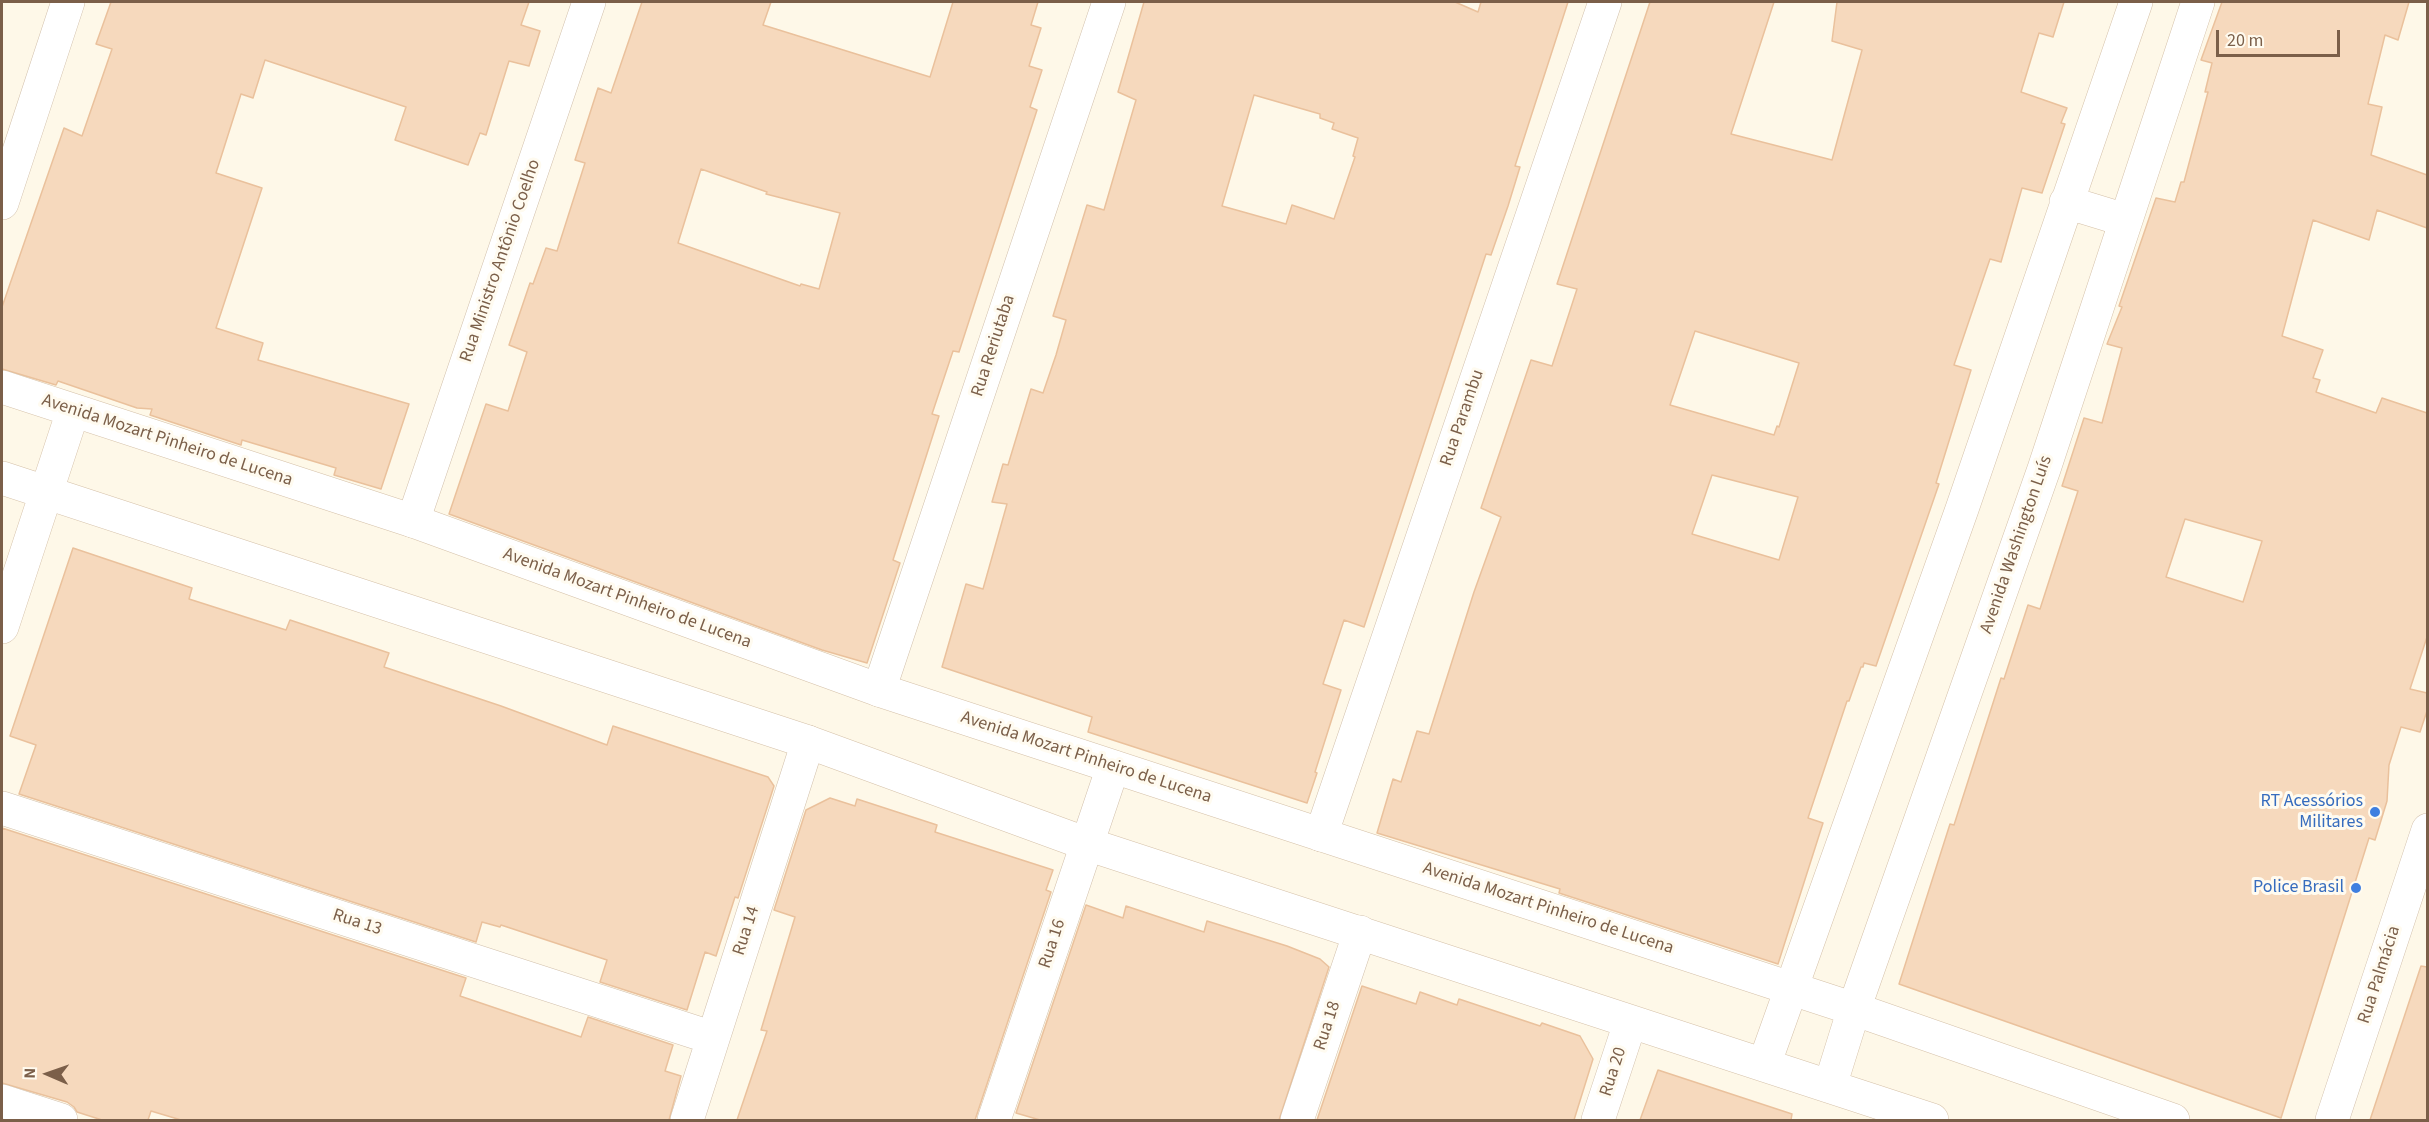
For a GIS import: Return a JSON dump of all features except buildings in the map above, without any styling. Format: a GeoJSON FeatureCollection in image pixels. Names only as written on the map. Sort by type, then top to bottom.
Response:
{"type":"FeatureCollection","features":[{"type":"Feature","properties":{"kind":"street"},"geometry":{"type":"LineString","coordinates":[[2,203],[68,2]]}},
{"type":"Feature","properties":{"kind":"street","name":"Rua Ministro Antônio Coelho"},"geometry":{"type":"LineString","coordinates":[[413,521],[589,2]]}},
{"type":"Feature","properties":{"kind":"street","name":"Rua Reriutaba"},"geometry":{"type":"LineString","coordinates":[[879,690],[1109,2]]}},
{"type":"Feature","properties":{"kind":"street","name":"Rua Parambu"},"geometry":{"type":"LineString","coordinates":[[1321,835],[1605,2]]}},
{"type":"Feature","properties":{"kind":"street"},"geometry":{"type":"LineString","coordinates":[[1764,1065],[1962,509],[2136,2]]}},
{"type":"Feature","properties":{"kind":"street","name":"Avenida Washington Luís"},"geometry":{"type":"LineString","coordinates":[[1830,1086],[1854,1009],[2044,469],[2198,2]]}},
{"type":"Feature","properties":{"kind":"street"},"geometry":{"type":"LineString","coordinates":[[2066,202],[2125,220]]}},
{"type":"Feature","properties":{"kind":"street","name":"Avenida Mozart Pinheiro de Lucena"},"geometry":{"type":"LineString","coordinates":[[2,387],[413,521],[879,690],[1854,1009],[2173,1120]]}},
{"type":"Feature","properties":{"kind":"street"},"geometry":{"type":"LineString","coordinates":[[2,627],[44,492],[73,411]]}},
{"type":"Feature","properties":{"kind":"street"},"geometry":{"type":"LineString","coordinates":[[2,478],[808,742],[1087,844],[1932,1120]]}},
{"type":"Feature","properties":{"kind":"street","name":"Rua 14"},"geometry":{"type":"LineString","coordinates":[[687,1120],[808,742]]}},
{"type":"Feature","properties":{"kind":"street","name":"Rua 16"},"geometry":{"type":"LineString","coordinates":[[994,1120],[1113,767]]}},
{"type":"Feature","properties":{"kind":"street","name":"Rua 13"},"geometry":{"type":"LineString","coordinates":[[2,808],[713,1038]]}},
{"type":"Feature","properties":{"kind":"street","name":"Rua Palmácia"},"geometry":{"type":"LineString","coordinates":[[2332,1120],[2427,830]]}},
{"type":"Feature","properties":{"kind":"street","name":"Rua 18"},"geometry":{"type":"LineString","coordinates":[[1297,1120],[1360,932]]}},
{"type":"Feature","properties":{"kind":"street","name":"Rua 20"},"geometry":{"type":"LineString","coordinates":[[1598,1120],[1630,1023]]}},
{"type":"Feature","properties":{"kind":"street"},"geometry":{"type":"LineString","coordinates":[[2,1101],[61,1120]]}},
{"type":"Feature","properties":{"kind":"place","name":"RT Acessórios Militares"},"geometry":{"type":"Point","coordinates":[2375,812]}},
{"type":"Feature","properties":{"kind":"place","name":"Police Brasil"},"geometry":{"type":"Point","coordinates":[2356,888]}}]}
